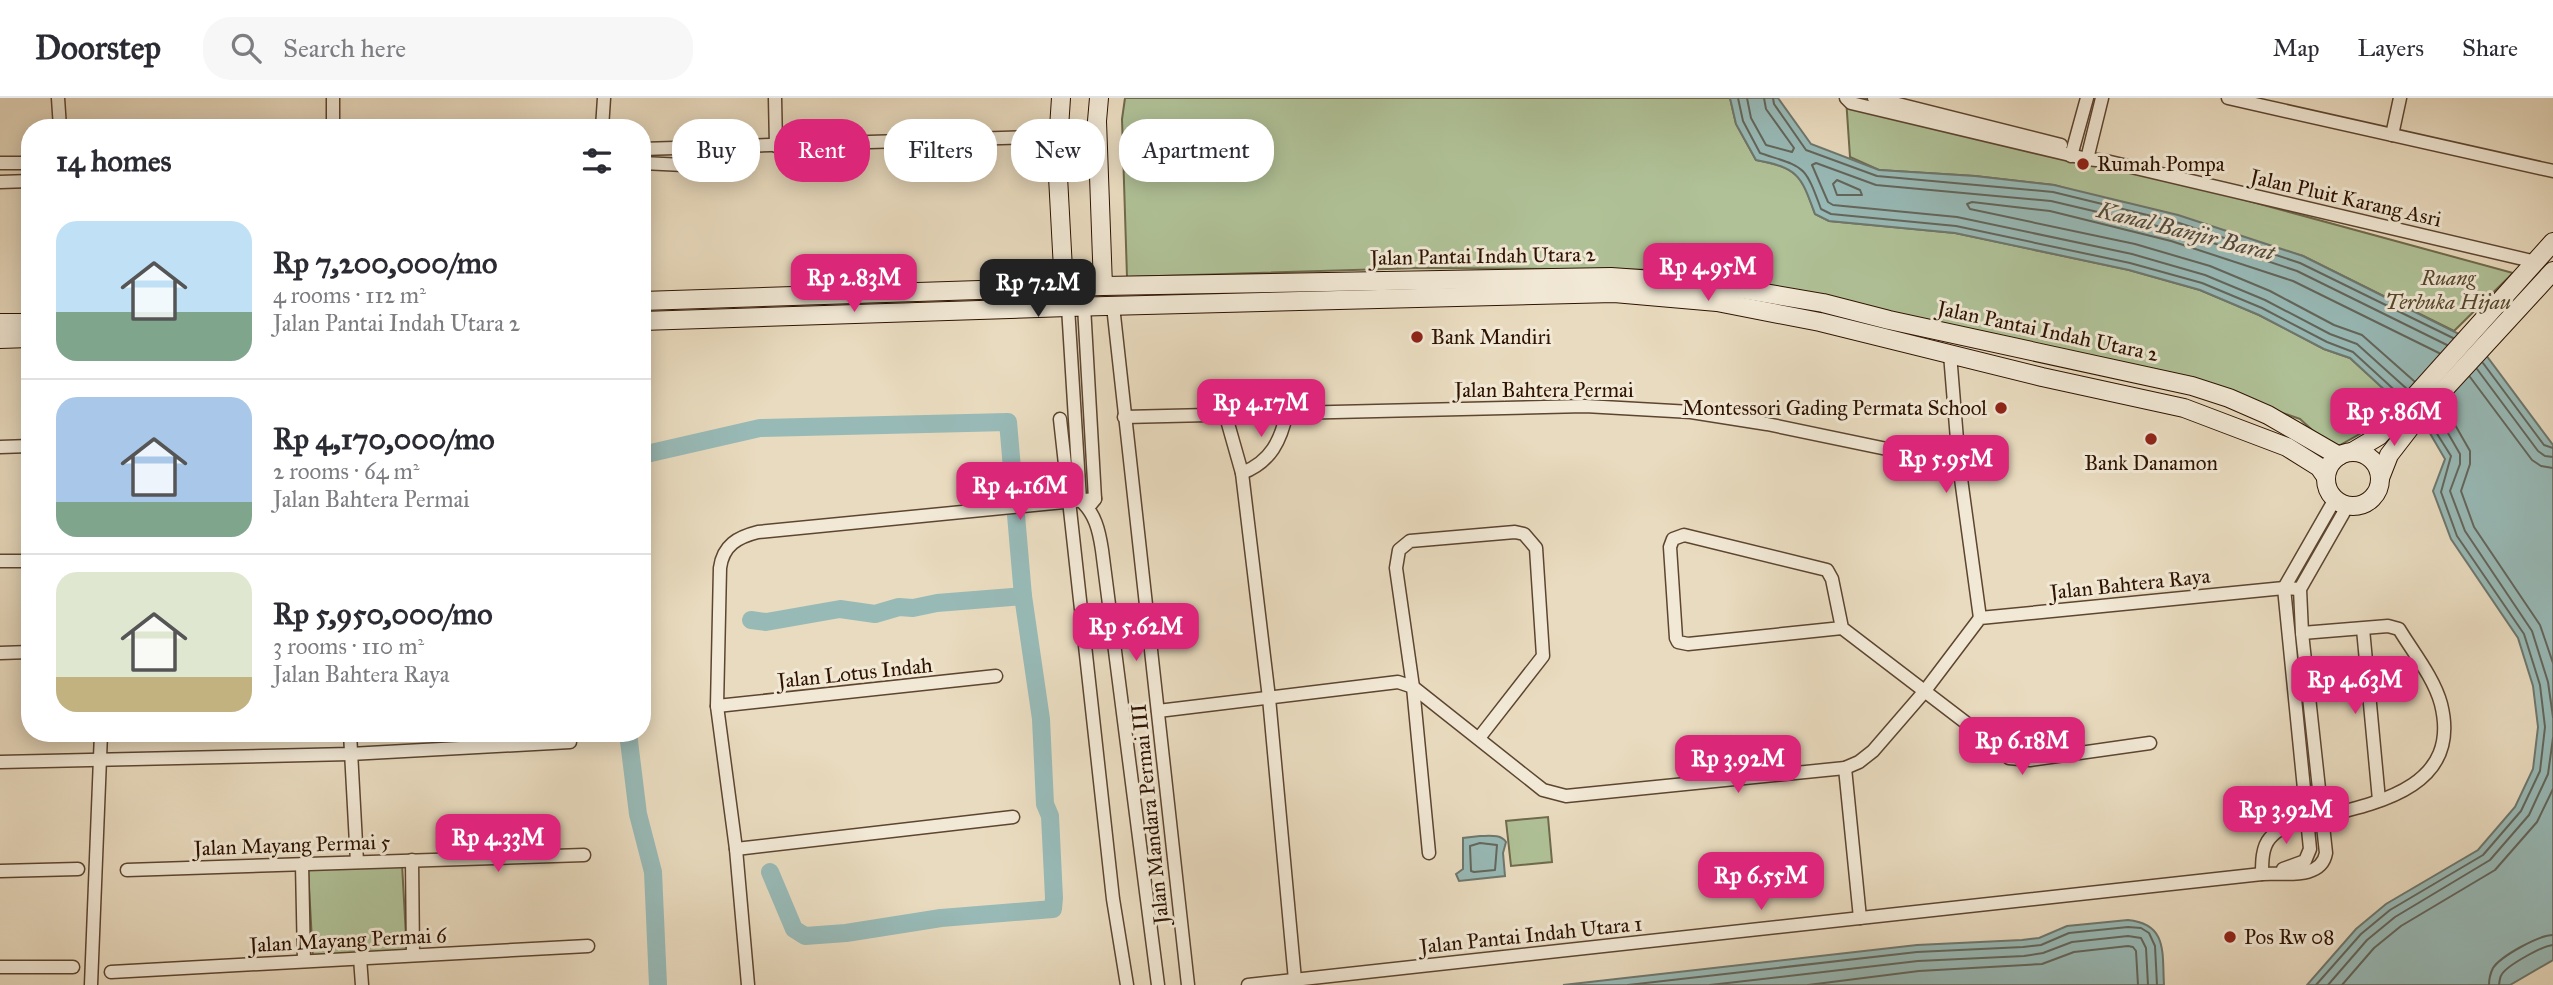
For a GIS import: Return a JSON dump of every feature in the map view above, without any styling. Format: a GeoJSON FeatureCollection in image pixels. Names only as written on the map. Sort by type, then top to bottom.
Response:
{"type":"FeatureCollection","features":[{"type":"Feature","properties":{"kind":"street"},"geometry":{"type":"LineString","coordinates":[[58,98],[59,119]]}},
{"type":"Feature","properties":{"kind":"street"},"geometry":{"type":"LineString","coordinates":[[333,98],[333,119]]}},
{"type":"Feature","properties":{"kind":"street"},"geometry":{"type":"LineString","coordinates":[[603,119],[604,98]]}},
{"type":"Feature","properties":{"kind":"street"},"geometry":{"type":"LineString","coordinates":[[775,98],[775,119]]}},
{"type":"Feature","properties":{"kind":"street"},"geometry":{"type":"LineString","coordinates":[[1061,98],[1057,158],[1064,288]]}},
{"type":"Feature","properties":{"kind":"street"},"geometry":{"type":"LineString","coordinates":[[1099,98],[1097,121],[1102,286]]}},
{"type":"Feature","properties":{"kind":"street","name":"Jalan Pluit Karang Asri"},"geometry":{"type":"LineString","coordinates":[[1846,98],[1850,103],[1875,102],[2106,161],[2536,262]]}},
{"type":"Feature","properties":{"kind":"street"},"geometry":{"type":"LineString","coordinates":[[2072,152],[2087,98]]}},
{"type":"Feature","properties":{"kind":"street"},"geometry":{"type":"LineString","coordinates":[[2088,156],[2102,98]]}},
{"type":"Feature","properties":{"kind":"street"},"geometry":{"type":"LineString","coordinates":[[2228,98],[2553,171]]}},
{"type":"Feature","properties":{"kind":"street"},"geometry":{"type":"LineString","coordinates":[[2392,135],[2400,98]]}},
{"type":"Feature","properties":{"kind":"street"},"geometry":{"type":"LineString","coordinates":[[870,143],[1011,138]]}},
{"type":"Feature","properties":{"kind":"street"},"geometry":{"type":"LineString","coordinates":[[651,149],[774,146]]}},
{"type":"Feature","properties":{"kind":"street"},"geometry":{"type":"LineString","coordinates":[[0,163],[21,163]]}},
{"type":"Feature","properties":{"kind":"street"},"geometry":{"type":"LineString","coordinates":[[651,163],[672,164]]}},
{"type":"Feature","properties":{"kind":"street"},"geometry":{"type":"LineString","coordinates":[[0,182],[21,181]]}},
{"type":"Feature","properties":{"kind":"street"},"geometry":{"type":"LineString","coordinates":[[2553,242],[2480,324],[2410,414],[2389,455],[2378,489],[2368,501],[2358,505],[2342,502],[2327,485],[2324,474],[2342,453],[2379,436],[2410,414],[2496,334],[2553,271]]}},
{"type":"Feature","properties":{"kind":"street","name":"Jalan Pantai Indah Utara 2"},"geometry":{"type":"LineString","coordinates":[[651,301],[1102,286],[1611,276],[1711,284],[1823,303],[2192,386],[2268,415],[2342,453]]}},
{"type":"Feature","properties":{"kind":"street"},"geometry":{"type":"LineString","coordinates":[[1022,290],[1032,299],[1068,300],[1076,306],[1083,502],[1113,900],[1127,985]]}},
{"type":"Feature","properties":{"kind":"street","name":"Jalan Pantai Indah Utara 2"},"geometry":{"type":"LineString","coordinates":[[651,321],[1076,306],[1614,293],[1717,302],[1820,322],[2193,411],[2287,447],[2306,458],[2324,474]]}},
{"type":"Feature","properties":{"kind":"street","name":"Jalan Mandara Permai III"},"geometry":{"type":"LineString","coordinates":[[1113,306],[1188,985]]}},
{"type":"Feature","properties":{"kind":"street"},"geometry":{"type":"LineString","coordinates":[[0,323],[21,323]]}},
{"type":"Feature","properties":{"kind":"street"},"geometry":{"type":"LineString","coordinates":[[0,339],[21,338]]}},
{"type":"Feature","properties":{"kind":"street"},"geometry":{"type":"LineString","coordinates":[[1158,712],[1398,682],[1413,687],[1543,790],[1566,796],[1845,768],[1859,762],[1873,751],[1924,692],[1980,618],[1959,464],[1950,354]]}},
{"type":"Feature","properties":{"kind":"street","name":"Jalan Bahtera Permai"},"geometry":{"type":"LineString","coordinates":[[1124,417],[1585,406],[1648,408],[1767,424],[1959,464]]}},
{"type":"Feature","properties":{"kind":"street"},"geometry":{"type":"LineString","coordinates":[[1242,473],[1255,468],[1271,455],[1283,432],[1287,412]]}},
{"type":"Feature","properties":{"kind":"street"},"geometry":{"type":"LineString","coordinates":[[1225,413],[1242,473],[1269,698],[1295,981]]}},
{"type":"Feature","properties":{"kind":"street"},"geometry":{"type":"LineString","coordinates":[[1060,419],[1083,502],[1097,525],[1102,550],[1158,985]]}},
{"type":"Feature","properties":{"kind":"street"},"geometry":{"type":"LineString","coordinates":[[0,447],[21,446]]}},
{"type":"Feature","properties":{"kind":"street"},"geometry":{"type":"LineString","coordinates":[[2342,453],[2368,456],[2374,462],[2380,478]]}},
{"type":"Feature","properties":{"kind":"street"},"geometry":{"type":"LineString","coordinates":[[748,985],[736,849],[717,706],[720,568],[721,558],[729,545],[741,536],[758,532],[991,508],[1083,502]]}},
{"type":"Feature","properties":{"kind":"street"},"geometry":{"type":"LineString","coordinates":[[2277,872],[2298,865],[2308,856],[2309,849],[2284,588],[2321,537],[2342,502]]}},
{"type":"Feature","properties":{"kind":"street"},"geometry":{"type":"LineString","coordinates":[[1429,853],[1413,687],[1396,568],[1399,550],[1410,541],[1515,532],[1524,534],[1536,548],[1543,656],[1479,738]]}},
{"type":"Feature","properties":{"kind":"street"},"geometry":{"type":"LineString","coordinates":[[1842,628],[1688,644],[1678,642],[1670,547],[1673,539],[1684,535],[1827,570],[1832,579],[1842,628],[2009,758],[2017,760],[2150,743]]}},
{"type":"Feature","properties":{"kind":"street"},"geometry":{"type":"LineString","coordinates":[[2321,537],[2300,589],[2302,633],[2322,816]]}},
{"type":"Feature","properties":{"kind":"street"},"geometry":{"type":"LineString","coordinates":[[0,561],[21,561]]}},
{"type":"Feature","properties":{"kind":"street","name":"Jalan Bahtera Raya"},"geometry":{"type":"LineString","coordinates":[[1980,618],[2284,588],[2300,589]]}},
{"type":"Feature","properties":{"kind":"street"},"geometry":{"type":"LineString","coordinates":[[2262,874],[2262,859],[2268,841],[2275,833],[2305,818],[2379,800],[2414,785],[2431,770],[2443,744],[2441,706],[2436,691],[2399,629],[2388,626],[2302,633]]}},
{"type":"Feature","properties":{"kind":"street"},"geometry":{"type":"LineString","coordinates":[[2364,629],[2379,800]]}},
{"type":"Feature","properties":{"kind":"street"},"geometry":{"type":"LineString","coordinates":[[0,653],[21,652]]}},
{"type":"Feature","properties":{"kind":"street","name":"Jalan Lotus Indah"},"geometry":{"type":"LineString","coordinates":[[717,706],[996,677]]}},
{"type":"Feature","properties":{"kind":"street"},"geometry":{"type":"LineString","coordinates":[[91,985],[101,742]]}},
{"type":"Feature","properties":{"kind":"street"},"geometry":{"type":"LineString","coordinates":[[350,742],[356,862]]}},
{"type":"Feature","properties":{"kind":"street"},"geometry":{"type":"LineString","coordinates":[[0,762],[350,754],[570,742]]}},
{"type":"Feature","properties":{"kind":"street"},"geometry":{"type":"LineString","coordinates":[[1845,768],[1860,918]]}},
{"type":"Feature","properties":{"kind":"street","name":"Jalan Pantai Indah Utara 1"},"geometry":{"type":"LineString","coordinates":[[1248,985],[2277,872],[2303,873],[2322,865],[2326,853],[2322,816]]}},
{"type":"Feature","properties":{"kind":"street"},"geometry":{"type":"LineString","coordinates":[[736,849],[1013,817]]}},
{"type":"Feature","properties":{"kind":"street","name":"Jalan Mayang Permai 5"},"geometry":{"type":"LineString","coordinates":[[127,870],[584,855]]}},
{"type":"Feature","properties":{"kind":"street"},"geometry":{"type":"LineString","coordinates":[[412,860],[413,955]]}},
{"type":"Feature","properties":{"kind":"street"},"geometry":{"type":"LineString","coordinates":[[302,864],[304,961]]}},
{"type":"Feature","properties":{"kind":"street"},"geometry":{"type":"LineString","coordinates":[[0,871],[78,869]]}},
{"type":"Feature","properties":{"kind":"street","name":"Jalan Mayang Permai 6"},"geometry":{"type":"LineString","coordinates":[[111,972],[588,946]]}},
{"type":"Feature","properties":{"kind":"street"},"geometry":{"type":"LineString","coordinates":[[360,958],[362,985]]}},
{"type":"Feature","properties":{"kind":"street"},"geometry":{"type":"LineString","coordinates":[[0,967],[73,967]]}},
{"type":"Feature","properties":{"kind":"green space"},"geometry":{"type":"Polygon","coordinates":[[[1125,98],[1730,98],[1736,124],[1756,160],[1781,166],[1796,175],[1806,190],[1815,214],[1829,221],[1955,233],[2129,270],[2200,290],[2259,315],[2324,349],[2350,358],[2397,401],[2365,431],[2333,449],[2300,419],[2189,380],[1941,324],[1678,270],[1420,268],[1127,277],[1124,182],[1274,182],[1274,119],[1122,119],[1125,98]]]}},
{"type":"Feature","properties":{"kind":"green space","name":"Ruang Terbuka Hijau"},"geometry":{"type":"Polygon","coordinates":[[[1846,98],[1871,98],[2513,273],[2454,331],[2303,256],[2054,185],[1975,176],[1879,170],[1850,157],[1846,98]]]}},
{"type":"Feature","properties":{"kind":"green space"},"geometry":{"type":"Polygon","coordinates":[[[1548,817],[1552,862],[1511,866],[1506,821],[1548,817]]]}},
{"type":"Feature","properties":{"kind":"green space"},"geometry":{"type":"Polygon","coordinates":[[[402,864],[407,954],[313,959],[308,869],[402,864]]]}},
{"type":"Feature","properties":{"kind":"water","name":"Kanal Banjir Barat"},"geometry":{"type":"Polygon","coordinates":[[[1730,98],[1778,98],[1811,144],[1879,170],[1975,176],[2054,185],[2178,215],[2303,256],[2477,343],[2553,445],[2553,960],[2510,985],[2307,985],[2356,929],[2386,904],[2478,850],[2515,807],[2533,769],[2538,727],[2533,686],[2518,638],[2451,539],[2433,491],[2445,459],[2428,430],[2350,358],[2324,349],[2259,315],[2200,290],[2129,270],[1955,233],[1829,221],[1815,214],[1802,182],[1796,176],[1781,166],[1756,160],[1736,124],[1730,98]]]}},
{"type":"Feature","properties":{"kind":"water"},"geometry":{"type":"Polygon","coordinates":[[[1498,837],[1506,842],[1503,853],[1505,876],[1459,881],[1456,874],[1463,869],[1463,838],[1498,837]]]}},
{"type":"Feature","properties":{"kind":"water"},"geometry":{"type":"Polygon","coordinates":[[[2128,920],[2150,927],[2156,934],[2162,951],[2164,985],[1563,985],[1917,945],[2022,940],[2039,938],[2067,926],[2128,920]]]}},
{"type":"Feature","properties":{"kind":"waterway"},"geometry":{"type":"LineString","coordinates":[[651,453],[760,428],[1008,422],[1023,596],[1041,719],[1045,804],[1050,816],[1053,909],[941,918],[846,933],[805,936],[794,929],[770,872]]}},
{"type":"Feature","properties":{"kind":"waterway"},"geometry":{"type":"LineString","coordinates":[[751,620],[766,622],[840,609],[875,614],[899,607],[913,608],[937,603],[1023,596]]}},
{"type":"Feature","properties":{"kind":"waterway"},"geometry":{"type":"LineString","coordinates":[[629,742],[638,814],[653,872],[658,985]]}},
{"type":"Feature","properties":{"kind":"place","name":"Rumah Pompa"},"geometry":{"type":"Point","coordinates":[2083,164]}},
{"type":"Feature","properties":{"kind":"place","name":"Bank Mandiri"},"geometry":{"type":"Point","coordinates":[1417,337]}},
{"type":"Feature","properties":{"kind":"place","name":"Montessori Gading Permata School"},"geometry":{"type":"Point","coordinates":[2001,408]}},
{"type":"Feature","properties":{"kind":"place","name":"Bank Danamon"},"geometry":{"type":"Point","coordinates":[2151,439]}},
{"type":"Feature","properties":{"kind":"place","name":"Pos Rw 08"},"geometry":{"type":"Point","coordinates":[2230,937]}}]}
